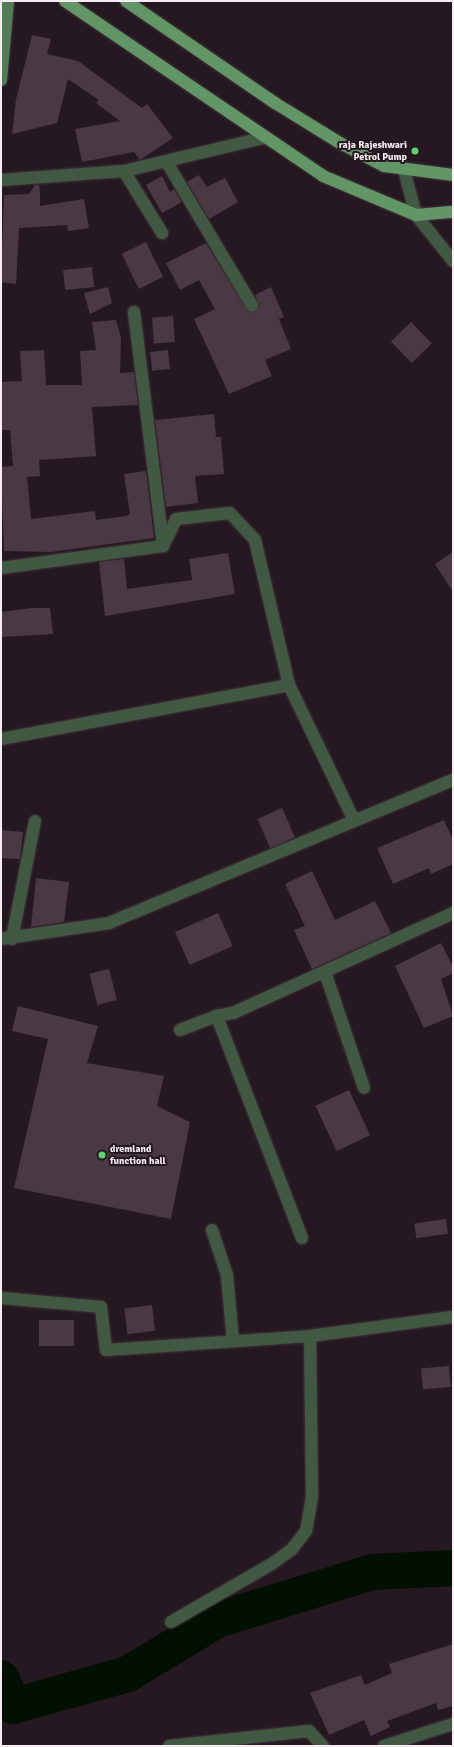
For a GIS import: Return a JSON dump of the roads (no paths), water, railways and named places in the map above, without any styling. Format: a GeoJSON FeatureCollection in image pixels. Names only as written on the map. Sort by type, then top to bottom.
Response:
{"type":"FeatureCollection","features":[{"type":"Feature","properties":{"kind":"main road"},"geometry":{"type":"LineString","coordinates":[[1,80],[8,1]]}},
{"type":"Feature","properties":{"kind":"main road"},"geometry":{"type":"LineString","coordinates":[[65,1],[263,138],[323,176],[416,215],[453,212]]}},
{"type":"Feature","properties":{"kind":"main road"},"geometry":{"type":"LineString","coordinates":[[126,1],[275,103],[340,143],[384,166],[404,170],[453,175]]}},
{"type":"Feature","properties":{"kind":"street"},"geometry":{"type":"LineString","coordinates":[[1,180],[124,171],[263,138]]}},
{"type":"Feature","properties":{"kind":"street"},"geometry":{"type":"LineString","coordinates":[[166,161],[252,305]]}},
{"type":"Feature","properties":{"kind":"street"},"geometry":{"type":"LineString","coordinates":[[404,170],[416,215],[453,261]]}},
{"type":"Feature","properties":{"kind":"street"},"geometry":{"type":"LineString","coordinates":[[124,171],[162,233]]}},
{"type":"Feature","properties":{"kind":"street"},"geometry":{"type":"LineString","coordinates":[[134,312],[163,546]]}},
{"type":"Feature","properties":{"kind":"street"},"geometry":{"type":"LineString","coordinates":[[163,546],[176,518],[230,514],[255,540],[289,685],[354,820]]}},
{"type":"Feature","properties":{"kind":"street"},"geometry":{"type":"LineString","coordinates":[[1,568],[163,546]]}},
{"type":"Feature","properties":{"kind":"street"},"geometry":{"type":"LineString","coordinates":[[1,739],[289,685]]}},
{"type":"Feature","properties":{"kind":"street"},"geometry":{"type":"LineString","coordinates":[[35,821],[6,939],[109,923],[453,780]]}},
{"type":"Feature","properties":{"kind":"street"},"geometry":{"type":"LineString","coordinates":[[180,1030],[217,1016],[233,1013],[453,913]]}},
{"type":"Feature","properties":{"kind":"street"},"geometry":{"type":"LineString","coordinates":[[325,972],[364,1088]]}},
{"type":"Feature","properties":{"kind":"street"},"geometry":{"type":"LineString","coordinates":[[217,1016],[302,1238]]}},
{"type":"Feature","properties":{"kind":"street"},"geometry":{"type":"LineString","coordinates":[[212,1230],[227,1275],[233,1341]]}},
{"type":"Feature","properties":{"kind":"street"},"geometry":{"type":"LineString","coordinates":[[1,1298],[101,1307],[106,1350],[310,1336],[453,1317]]}},
{"type":"Feature","properties":{"kind":"street"},"geometry":{"type":"LineString","coordinates":[[171,1622],[273,1563],[292,1549],[306,1531],[312,1496],[310,1336]]}},
{"type":"Feature","properties":{"kind":"street"},"geometry":{"type":"LineString","coordinates":[[384,1746],[453,1724]]}},
{"type":"Feature","properties":{"kind":"street"},"geometry":{"type":"LineString","coordinates":[[169,1746],[309,1731],[323,1746]]}},
{"type":"Feature","properties":{"kind":"waterway"},"geometry":{"type":"LineString","coordinates":[[1,1678],[13,1706],[128,1674],[217,1620],[372,1572],[453,1568]]}},
{"type":"Feature","properties":{"kind":"place","name":"raja Rajeshwari Petrol Pump"},"geometry":{"type":"Point","coordinates":[415,151]}},
{"type":"Feature","properties":{"kind":"place","name":"dremland function hall"},"geometry":{"type":"Point","coordinates":[102,1155]}}]}
